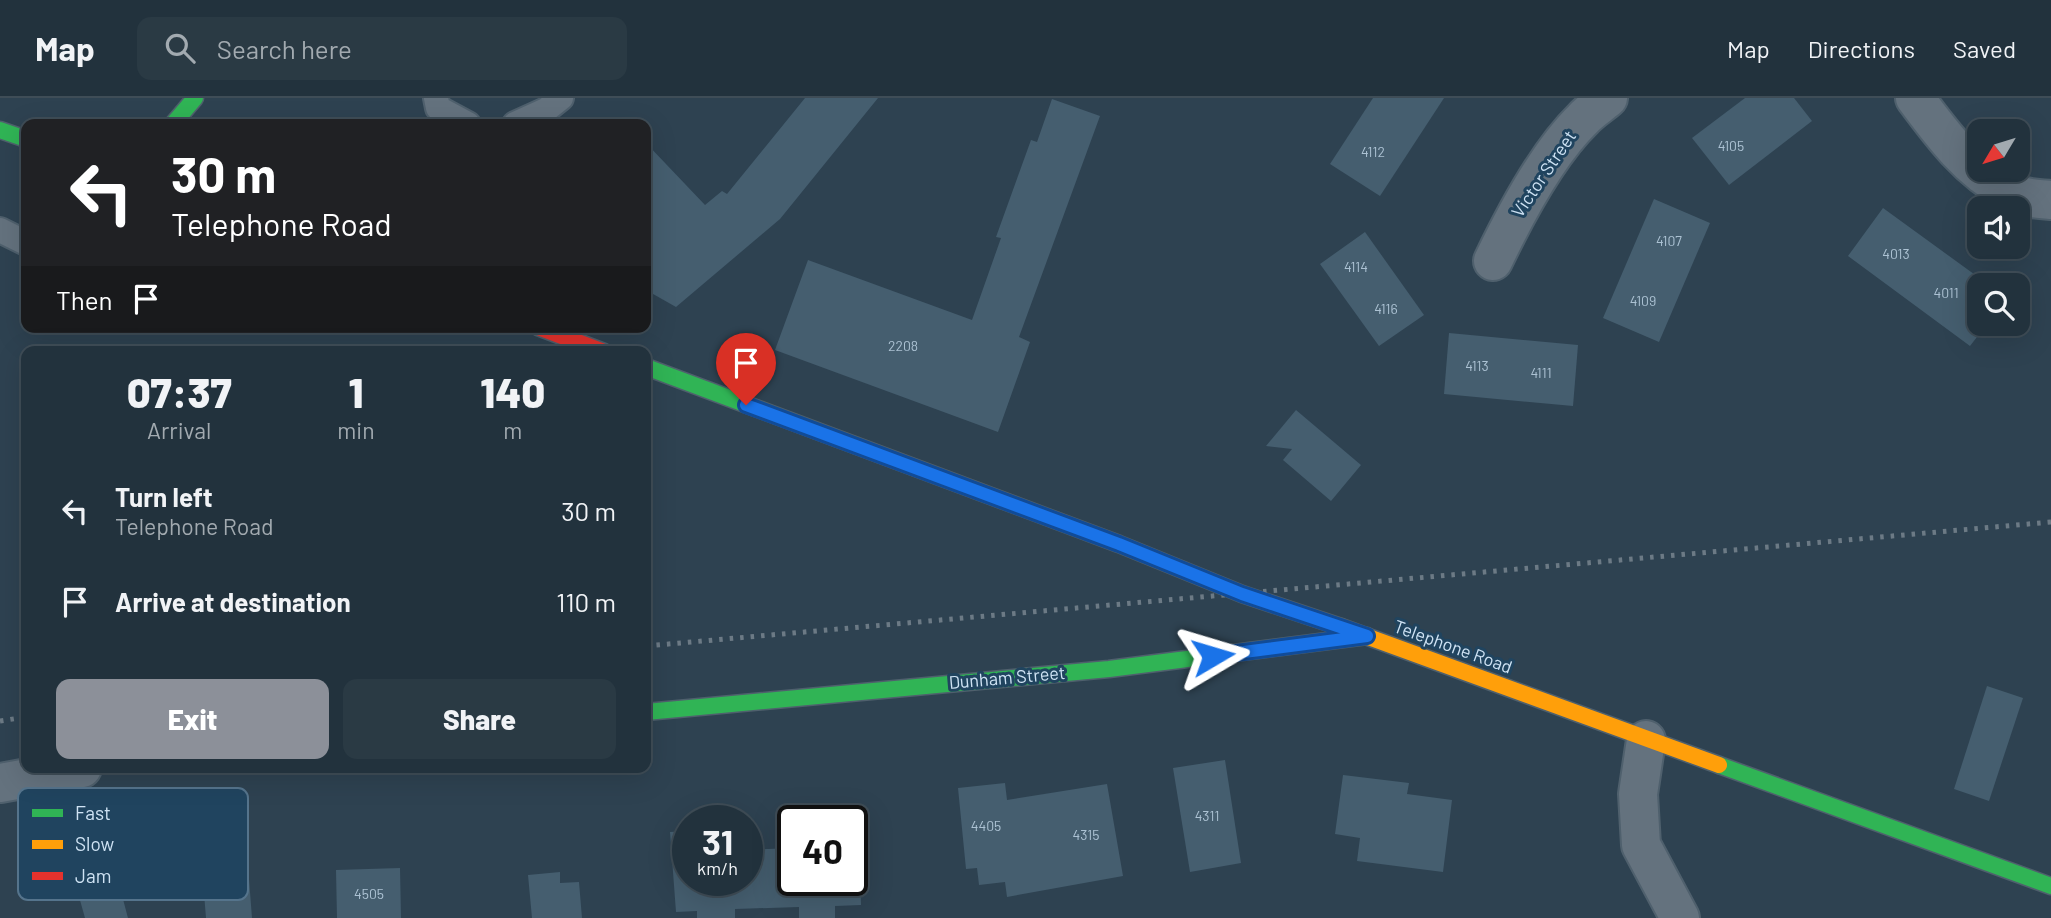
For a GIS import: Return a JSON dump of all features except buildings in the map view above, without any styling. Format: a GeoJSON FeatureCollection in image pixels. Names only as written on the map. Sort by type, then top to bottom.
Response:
{"type":"FeatureCollection","features":[{"type":"Feature","properties":{"kind":"main road"},"geometry":{"type":"LineString","coordinates":[[177,119],[195,98]]}},
{"type":"Feature","properties":{"kind":"main road"},"geometry":{"type":"LineString","coordinates":[[0,130],[21,137]]}},
{"type":"Feature","properties":{"kind":"main road"},"geometry":{"type":"LineString","coordinates":[[554,333],[588,346]]}},
{"type":"Feature","properties":{"kind":"main road","name":"Telephone Road"},"geometry":{"type":"LineString","coordinates":[[651,369],[1119,544],[1242,594],[1367,636],[2051,886]]}},
{"type":"Feature","properties":{"kind":"main road","name":"Dunham Street"},"geometry":{"type":"LineString","coordinates":[[651,712],[1109,669],[1367,636]]}},
{"type":"Feature","properties":{"kind":"street","name":"Victor Street"},"geometry":{"type":"LineString","coordinates":[[1493,261],[1509,228],[1558,148],[1583,119],[1608,98]]}},
{"type":"Feature","properties":{"kind":"street"},"geometry":{"type":"LineString","coordinates":[[1915,98],[1947,141],[1976,168],[2010,193],[2051,200]]}},
{"type":"Feature","properties":{"kind":"street"},"geometry":{"type":"LineString","coordinates":[[1646,740],[1638,794],[1641,845],[1680,918]]}},
{"type":"Feature","properties":{"kind":"street"},"geometry":{"type":"LineString","coordinates":[[0,783],[55,773]]}},
{"type":"Feature","properties":{"kind":"lane"},"geometry":{"type":"LineString","coordinates":[[436,98],[438,108],[459,119]]}},
{"type":"Feature","properties":{"kind":"lane"},"geometry":{"type":"LineString","coordinates":[[526,119],[546,110],[561,98]]}},
{"type":"Feature","properties":{"kind":"lane"},"geometry":{"type":"LineString","coordinates":[[0,230],[21,240]]}},
{"type":"Feature","properties":{"kind":"railway"},"geometry":{"type":"LineString","coordinates":[[651,646],[2051,522]]}},
{"type":"Feature","properties":{"kind":"railway"},"geometry":{"type":"LineString","coordinates":[[0,721],[21,718]]}},
{"type":"Feature","properties":{"kind":"traffic: fast"},"geometry":{"type":"LineString","coordinates":[[177,119],[195,98]]}},
{"type":"Feature","properties":{"kind":"traffic: fast"},"geometry":{"type":"LineString","coordinates":[[0,130],[21,137]]}},
{"type":"Feature","properties":{"kind":"traffic: fast"},"geometry":{"type":"LineString","coordinates":[[651,369],[1119,544],[1242,594],[1341,627]]}},
{"type":"Feature","properties":{"kind":"traffic: fast"},"geometry":{"type":"LineString","coordinates":[[651,712],[1109,669],[1367,636]]}},
{"type":"Feature","properties":{"kind":"traffic: fast"},"geometry":{"type":"LineString","coordinates":[[1719,765],[2051,886]]}},
{"type":"Feature","properties":{"kind":"traffic: slow"},"geometry":{"type":"LineString","coordinates":[[1341,627],[1719,765]]}},
{"type":"Feature","properties":{"kind":"traffic: jam"},"geometry":{"type":"LineString","coordinates":[[554,333],[588,346]]}},
{"type":"Feature","properties":{"kind":"route"},"geometry":{"type":"LineString","coordinates":[[746,405],[1119,544],[1242,594],[1367,636],[1213,656]]}}]}
